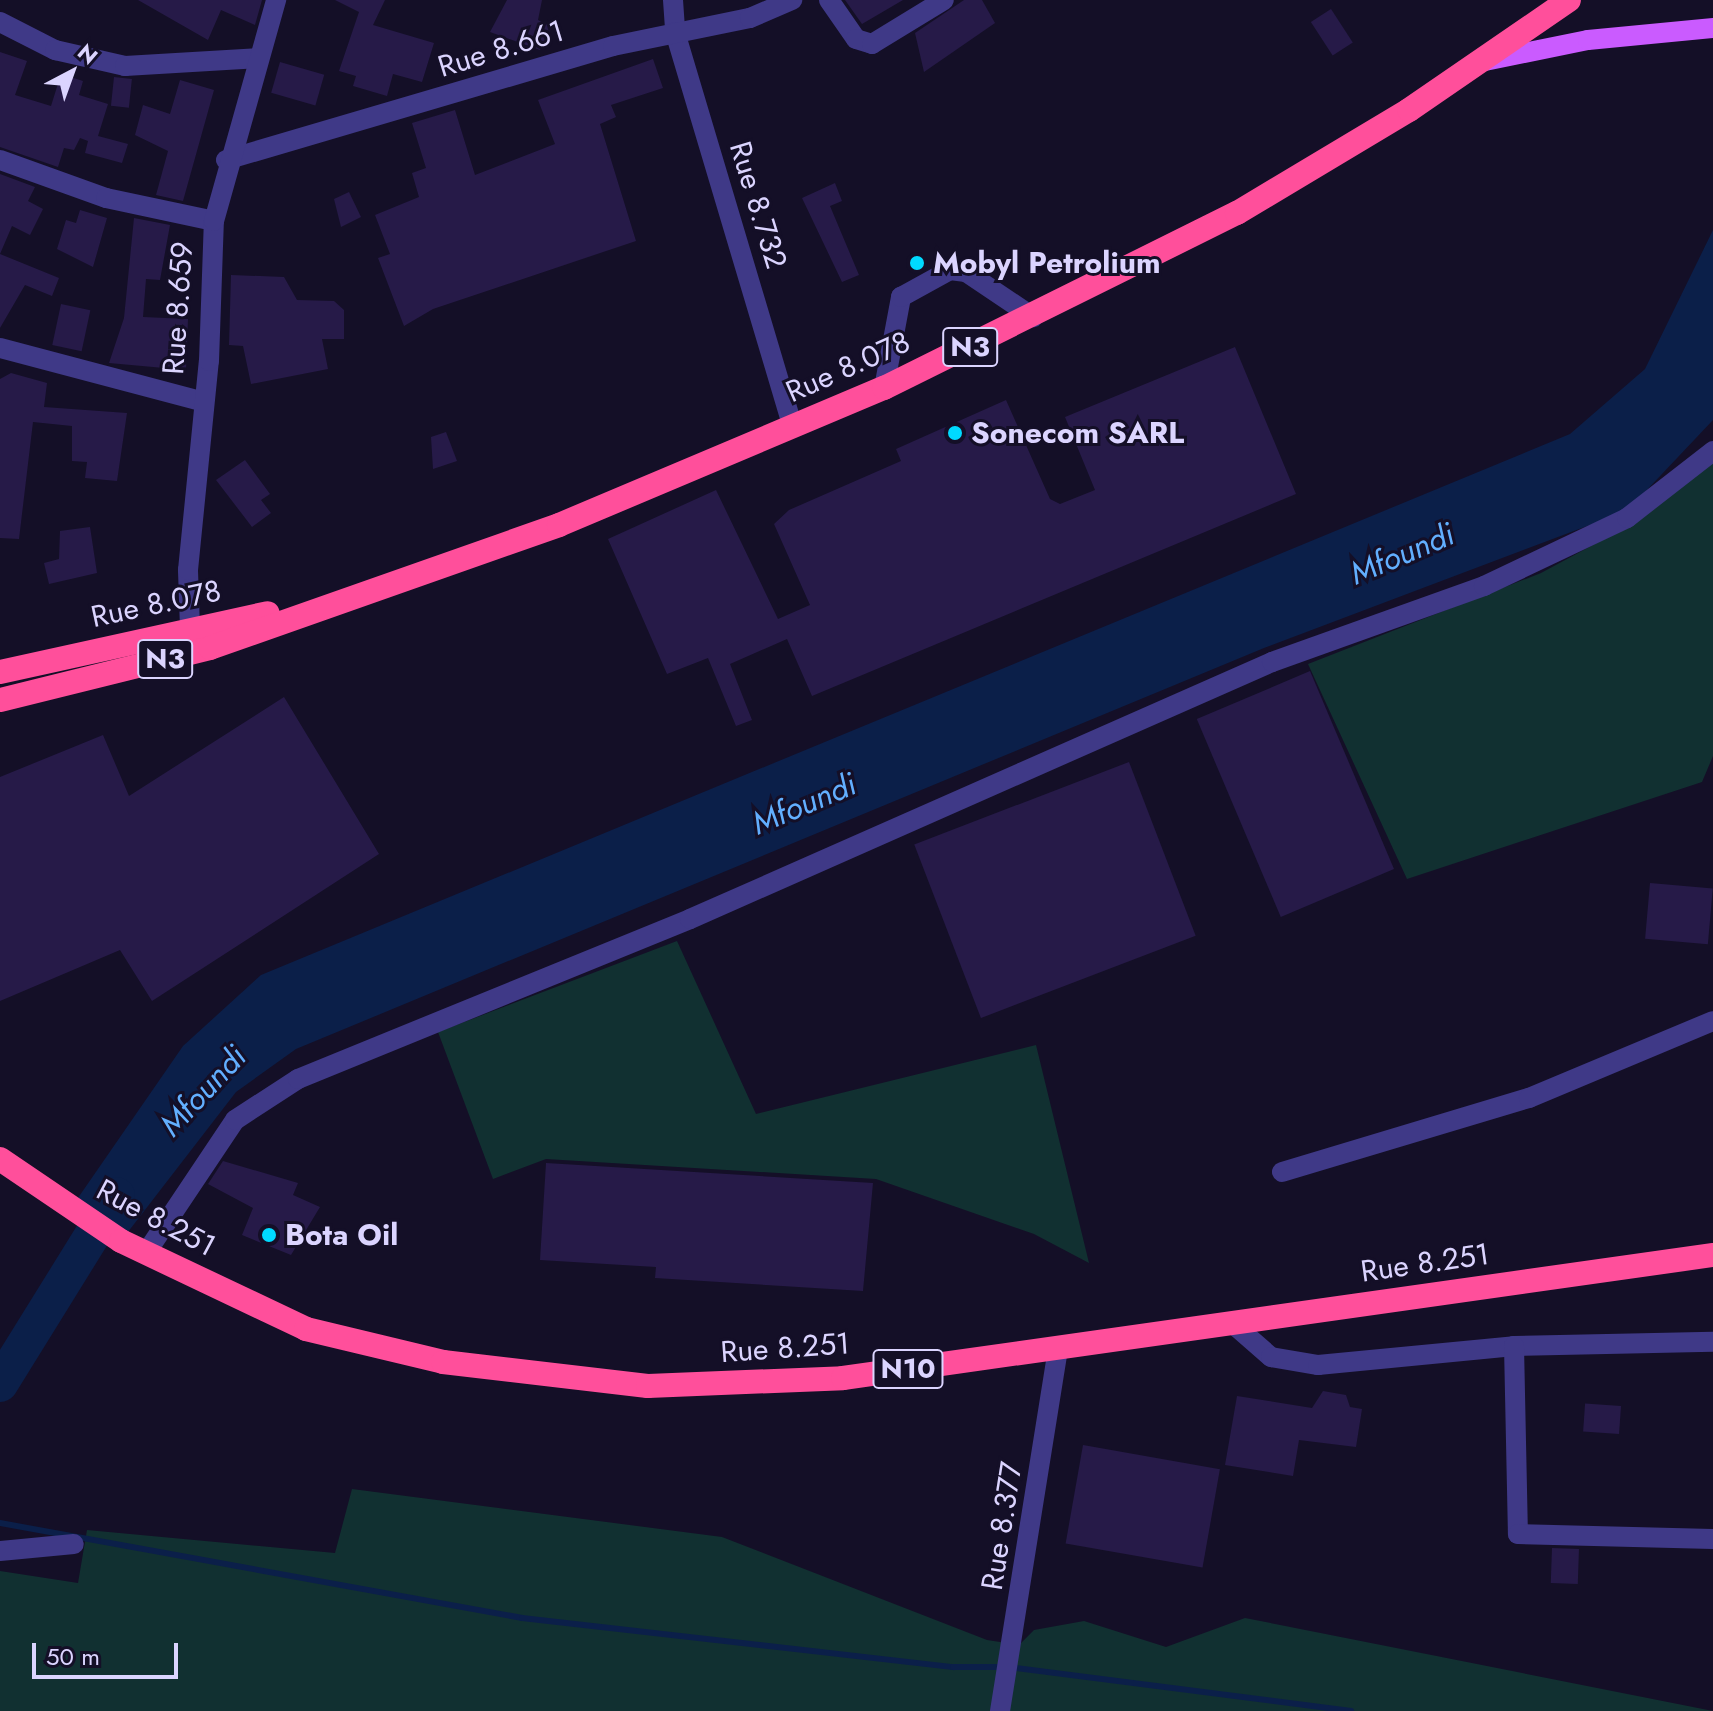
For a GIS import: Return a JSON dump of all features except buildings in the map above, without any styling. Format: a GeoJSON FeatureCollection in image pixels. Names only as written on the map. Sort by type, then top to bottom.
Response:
{"type":"FeatureCollection","features":[{"type":"Feature","properties":{"kind":"highway","name":"Rue 8.078"},"geometry":{"type":"LineString","coordinates":[[0,700],[210,648],[326,603],[559,525],[884,388],[1033,317],[1237,213],[1480,62],[1569,0]]}},
{"type":"Feature","properties":{"kind":"highway","name":"Rue 8.078"},"geometry":{"type":"LineString","coordinates":[[0,672],[190,628],[326,603]]}},
{"type":"Feature","properties":{"kind":"highway","name":"Rue 8.251"},"geometry":{"type":"LineString","coordinates":[[0,1159],[121,1241],[306,1329],[558,1379],[747,1385],[1058,1349],[1713,1255]]}},
{"type":"Feature","properties":{"kind":"main road"},"geometry":{"type":"LineString","coordinates":[[1480,62],[1600,38],[1713,28]]}},
{"type":"Feature","properties":{"kind":"street","name":"Rue 8.659"},"geometry":{"type":"LineString","coordinates":[[190,628],[214,221],[226,160],[276,0]]}},
{"type":"Feature","properties":{"kind":"street","name":"Rue 8.732"},"geometry":{"type":"LineString","coordinates":[[673,0],[675,32],[793,427]]}},
{"type":"Feature","properties":{"kind":"street","name":"Rue 8.661"},"geometry":{"type":"LineString","coordinates":[[226,160],[675,32],[750,18],[792,0]]}},
{"type":"Feature","properties":{"kind":"street"},"geometry":{"type":"LineString","coordinates":[[829,0],[856,39],[872,44],[944,0]]}},
{"type":"Feature","properties":{"kind":"street"},"geometry":{"type":"LineString","coordinates":[[0,22],[55,50],[125,66],[258,58]]}},
{"type":"Feature","properties":{"kind":"street"},"geometry":{"type":"LineString","coordinates":[[0,160],[106,198],[214,221]]}},
{"type":"Feature","properties":{"kind":"street"},"geometry":{"type":"LineString","coordinates":[[884,388],[901,297],[950,270],[966,272],[1033,317]]}},
{"type":"Feature","properties":{"kind":"street"},"geometry":{"type":"LineString","coordinates":[[0,348],[201,401]]}},
{"type":"Feature","properties":{"kind":"street"},"geometry":{"type":"LineString","coordinates":[[146,1253],[235,1120],[298,1079],[705,912],[1272,662],[1484,586],[1627,518],[1713,451]]}},
{"type":"Feature","properties":{"kind":"street"},"geometry":{"type":"LineString","coordinates":[[1282,1172],[1529,1098],[1713,1021]]}},
{"type":"Feature","properties":{"kind":"street"},"geometry":{"type":"LineString","coordinates":[[1232,1323],[1286,1364],[1514,1346],[1713,1342]]}},
{"type":"Feature","properties":{"kind":"street"},"geometry":{"type":"LineString","coordinates":[[1514,1346],[1518,1534],[1713,1539]]}},
{"type":"Feature","properties":{"kind":"street","name":"Rue 8.377"},"geometry":{"type":"LineString","coordinates":[[1000,1711],[1058,1349]]}},
{"type":"Feature","properties":{"kind":"street"},"geometry":{"type":"LineString","coordinates":[[0,1551],[74,1544]]}},
{"type":"Feature","properties":{"kind":"green space"},"geometry":{"type":"Polygon","coordinates":[[[1713,461],[1713,756],[1702,782],[1407,879],[1308,664],[1541,573],[1630,525],[1713,461]]]}},
{"type":"Feature","properties":{"kind":"green space"},"geometry":{"type":"Polygon","coordinates":[[[677,941],[756,1114],[1036,1045],[1089,1263],[1034,1234],[876,1179],[546,1159],[493,1179],[438,1032],[677,941]]]}},
{"type":"Feature","properties":{"kind":"green space"},"geometry":{"type":"Polygon","coordinates":[[[352,1489],[722,1537],[987,1640],[1019,1645],[1034,1630],[1084,1621],[1166,1647],[1245,1618],[1713,1711],[0,1711],[0,1571],[78,1583],[87,1530],[335,1553],[352,1489]]]}},
{"type":"Feature","properties":{"kind":"water"},"geometry":{"type":"Polygon","coordinates":[[[1713,230],[1713,420],[1627,511],[1264,648],[296,1049],[236,1092],[121,1241],[71,1208],[183,1046],[261,975],[1570,434],[1645,369],[1713,230]]]}},
{"type":"Feature","properties":{"kind":"waterway","name":"Mfoundi"},"geometry":{"type":"LineString","coordinates":[[0,1384],[117,1195]]}},
{"type":"Feature","properties":{"kind":"waterway"},"geometry":{"type":"LineString","coordinates":[[0,1523],[522,1618],[953,1667],[1008,1667],[1351,1711]]}},
{"type":"Feature","properties":{"kind":"place","name":"Mobyl Petrolium"},"geometry":{"type":"Point","coordinates":[917,263]}},
{"type":"Feature","properties":{"kind":"place","name":"Sonecom SARL"},"geometry":{"type":"Point","coordinates":[955,433]}},
{"type":"Feature","properties":{"kind":"place","name":"Bota Oil"},"geometry":{"type":"Point","coordinates":[269,1235]}}]}
